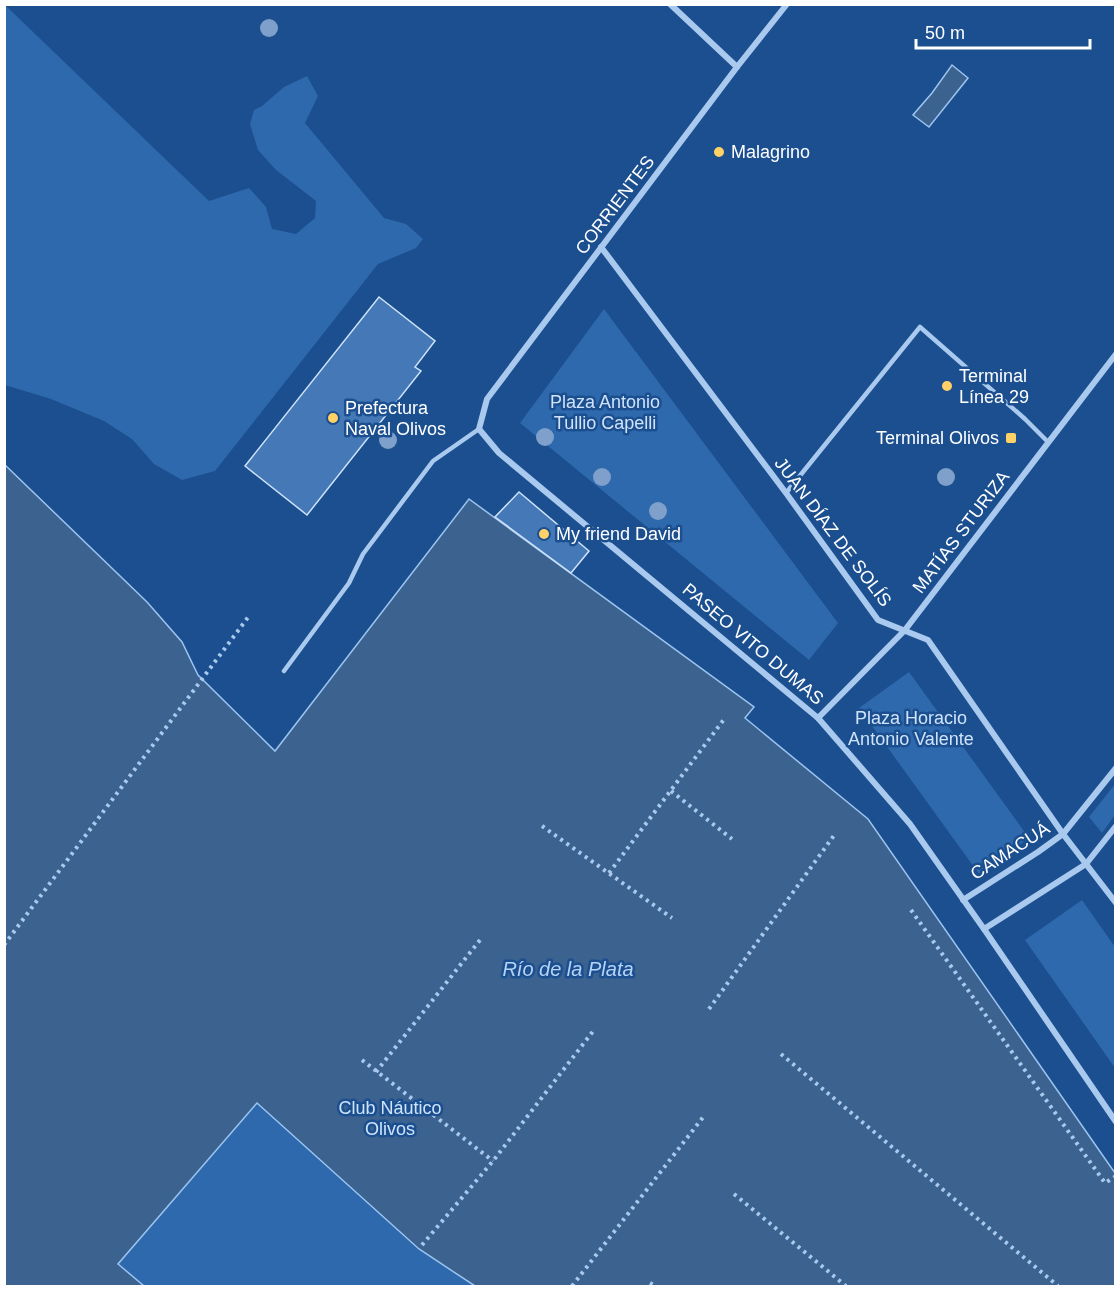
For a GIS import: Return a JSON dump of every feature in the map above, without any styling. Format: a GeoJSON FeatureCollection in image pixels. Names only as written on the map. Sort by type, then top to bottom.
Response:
{"type":"FeatureCollection","features":[{"type":"Feature","properties":{"kind":"street"},"geometry":{"type":"LineString","coordinates":[[670,4],[737,67]]}},
{"type":"Feature","properties":{"kind":"street","name":"CORRIENTES"},"geometry":{"type":"LineString","coordinates":[[479,429],[487,399],[786,4]]}},
{"type":"Feature","properties":{"kind":"street","name":"JUAN DÍAZ DE SOLÍS"},"geometry":{"type":"LineString","coordinates":[[601,247],[786,493],[878,620],[928,639],[1063,834],[1116,903]]}},
{"type":"Feature","properties":{"kind":"street","name":"MATÍAS STURIZA"},"geometry":{"type":"LineString","coordinates":[[818,718],[905,630],[1116,354]]}},
{"type":"Feature","properties":{"kind":"street","name":"PASEO VITO DUMAS"},"geometry":{"type":"LineString","coordinates":[[479,429],[499,453],[818,718],[910,825],[1116,1122]]}},
{"type":"Feature","properties":{"kind":"street","name":"CAMACUÁ"},"geometry":{"type":"LineString","coordinates":[[963,900],[1063,834],[1116,768]]}},
{"type":"Feature","properties":{"kind":"street"},"geometry":{"type":"LineString","coordinates":[[984,929],[1086,864],[1116,826]]}},
{"type":"Feature","properties":{"kind":"lane"},"geometry":{"type":"LineString","coordinates":[[786,493],[920,327],[1025,418],[1048,442]]}},
{"type":"Feature","properties":{"kind":"lane"},"geometry":{"type":"LineString","coordinates":[[284,671],[349,583],[363,554],[433,461],[479,429]]}},
{"type":"Feature","properties":{"kind":"path"},"geometry":{"type":"LineString","coordinates":[[4,945],[249,616]]}},
{"type":"Feature","properties":{"kind":"path"},"geometry":{"type":"LineString","coordinates":[[609,873],[725,718]]}},
{"type":"Feature","properties":{"kind":"path"},"geometry":{"type":"LineString","coordinates":[[671,791],[732,839]]}},
{"type":"Feature","properties":{"kind":"path"},"geometry":{"type":"LineString","coordinates":[[542,826],[672,918]]}},
{"type":"Feature","properties":{"kind":"path"},"geometry":{"type":"LineString","coordinates":[[709,1009],[835,834]]}},
{"type":"Feature","properties":{"kind":"path"},"geometry":{"type":"LineString","coordinates":[[911,910],[1105,1183],[1116,1176]]}},
{"type":"Feature","properties":{"kind":"path"},"geometry":{"type":"LineString","coordinates":[[376,1072],[480,940]]}},
{"type":"Feature","properties":{"kind":"path"},"geometry":{"type":"LineString","coordinates":[[422,1245],[493,1161],[594,1030]]}},
{"type":"Feature","properties":{"kind":"path"},"geometry":{"type":"LineString","coordinates":[[781,1054],[1058,1287]]}},
{"type":"Feature","properties":{"kind":"path"},"geometry":{"type":"LineString","coordinates":[[362,1060],[493,1161]]}},
{"type":"Feature","properties":{"kind":"path"},"geometry":{"type":"LineString","coordinates":[[572,1287],[704,1116]]}},
{"type":"Feature","properties":{"kind":"path"},"geometry":{"type":"LineString","coordinates":[[734,1194],[846,1287]]}},
{"type":"Feature","properties":{"kind":"path"},"geometry":{"type":"LineString","coordinates":[[651,1283],[655,1287]]}},
{"type":"Feature","properties":{"kind":"green space"},"geometry":{"type":"Polygon","coordinates":[[[5,5],[209,201],[249,188],[266,207],[272,229],[296,234],[315,218],[316,201],[276,170],[258,150],[250,124],[254,110],[284,87],[307,76],[318,96],[305,123],[384,218],[406,224],[423,239],[416,248],[378,264],[215,471],[182,480],[154,464],[132,439],[104,421],[51,399],[5,385],[5,5]]]}},
{"type":"Feature","properties":{"kind":"green space","name":"Plaza Antonio Tullio Capelli"},"geometry":{"type":"Polygon","coordinates":[[[604,309],[838,623],[809,660],[520,423],[604,309]]]}},
{"type":"Feature","properties":{"kind":"green space","name":"Plaza Horacio Antonio Valente"},"geometry":{"type":"Polygon","coordinates":[[[909,672],[1029,838],[979,874],[859,708],[909,672]]]}},
{"type":"Feature","properties":{"kind":"green space"},"geometry":{"type":"Polygon","coordinates":[[[1115,784],[1115,815],[1102,833],[1089,817],[1115,784]]]}},
{"type":"Feature","properties":{"kind":"green space","name":"Club Náutico Olivos"},"geometry":{"type":"Polygon","coordinates":[[[425,835],[464,1279],[475,1286],[144,1286],[118,1265],[425,835]]]}},
{"type":"Feature","properties":{"kind":"green space"},"geometry":{"type":"Polygon","coordinates":[[[1082,900],[1115,947],[1115,1068],[1025,940],[1082,900]]]}},
{"type":"Feature","properties":{"kind":"water"},"geometry":{"type":"Polygon","coordinates":[[[952,65],[968,78],[929,127],[913,115],[952,65]]]}},
{"type":"Feature","properties":{"kind":"water","name":"Río de la Plata"},"geometry":{"type":"Polygon","coordinates":[[[4,464],[147,602],[182,642],[198,675],[275,751],[469,499],[754,707],[745,718],[868,819],[1115,1173],[1115,1286],[475,1286],[419,1249],[257,1103],[118,1264],[144,1286],[5,1286],[4,464]]]}},
{"type":"Feature","properties":{"kind":"building","name":"Prefectura Naval Olivos"},"geometry":{"type":"Polygon","coordinates":[[[379,297],[435,341],[415,367],[421,371],[307,515],[245,466],[379,297]]]}},
{"type":"Feature","properties":{"kind":"building","name":"My friend David"},"geometry":{"type":"Polygon","coordinates":[[[519,492],[589,551],[571,573],[495,517],[519,492]]]}},
{"type":"Feature","properties":{"kind":"place","name":"Malagrino"},"geometry":{"type":"Point","coordinates":[719,152]}},
{"type":"Feature","properties":{"kind":"place","name":"Terminal Línea 29"},"geometry":{"type":"Point","coordinates":[947,386]}},
{"type":"Feature","properties":{"kind":"place","name":"Prefectura Naval Olivos"},"geometry":{"type":"Point","coordinates":[333,418]}},
{"type":"Feature","properties":{"kind":"place","name":"Terminal Olivos"},"geometry":{"type":"Point","coordinates":[1011,438]}},
{"type":"Feature","properties":{"kind":"place","name":"My friend David"},"geometry":{"type":"Point","coordinates":[544,534]}}]}
